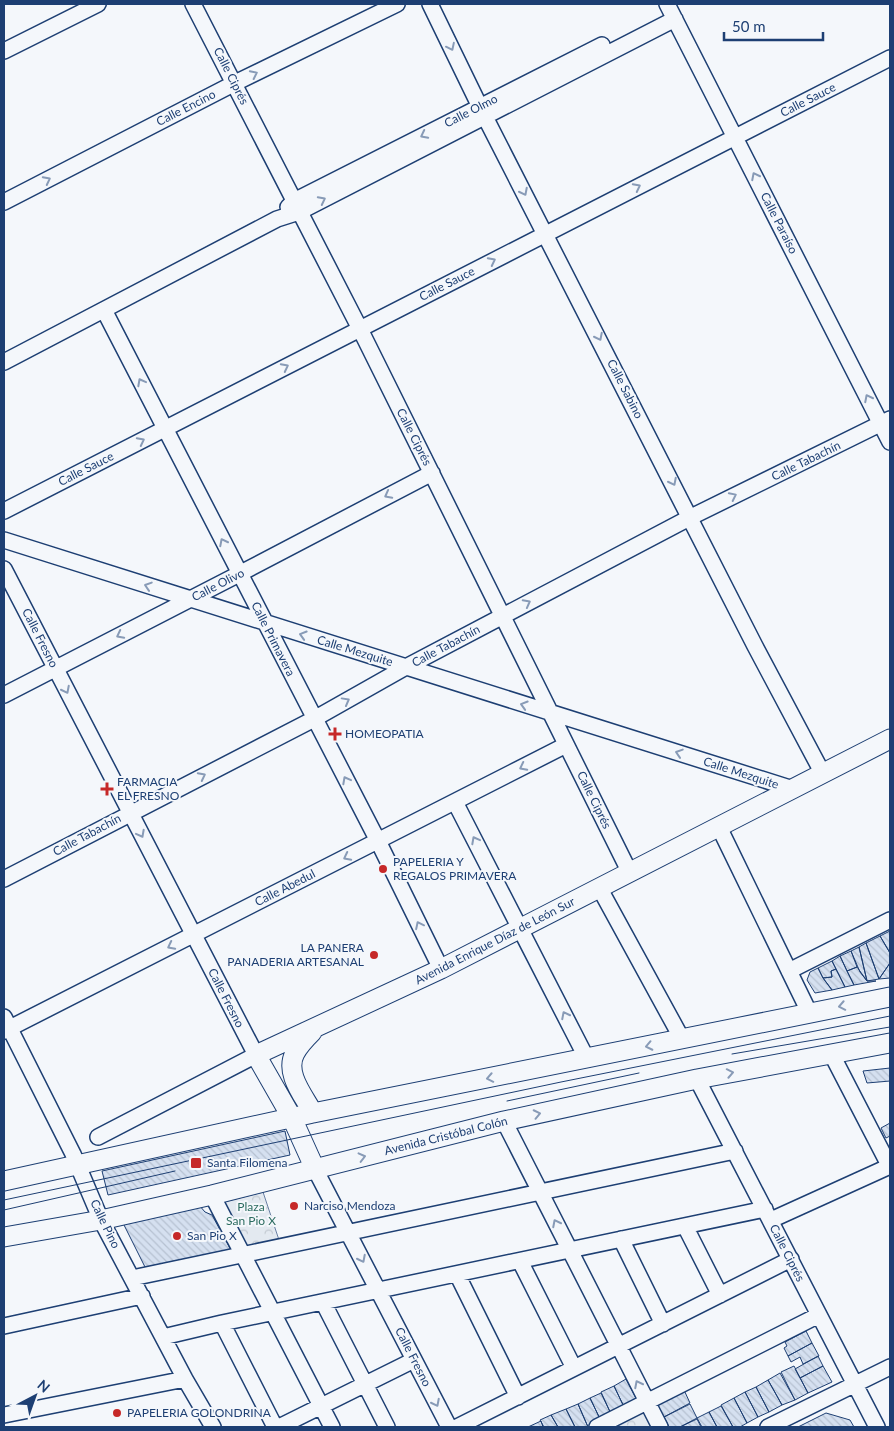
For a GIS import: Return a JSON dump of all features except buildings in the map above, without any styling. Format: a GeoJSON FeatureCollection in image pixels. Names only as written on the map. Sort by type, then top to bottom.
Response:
{"type":"FeatureCollection","features":[{"type":"Feature","properties":{"kind":"main road","name":"Avenida Enrique Díaz de León Sur"},"geometry":{"type":"LineString","coordinates":[[256,1055],[441,968],[890,739]]}},
{"type":"Feature","properties":{"kind":"main road"},"geometry":{"type":"LineString","coordinates":[[4,1181],[314,1113],[890,997]]}},
{"type":"Feature","properties":{"kind":"main road"},"geometry":{"type":"LineString","coordinates":[[314,1113],[293,1076],[291,1063],[294,1053],[318,1026]]}},
{"type":"Feature","properties":{"kind":"main road","name":"Avenida Cristóbal Colón"},"geometry":{"type":"LineString","coordinates":[[4,1237],[101,1220],[212,1195],[504,1121],[697,1079],[890,1043]]}},
{"type":"Feature","properties":{"kind":"main road","name":"Calle Fresno"},"geometry":{"type":"LineString","coordinates":[[256,1055],[292,1118],[315,1169]]}},
{"type":"Feature","properties":{"kind":"street"},"geometry":{"type":"LineString","coordinates":[[4,51],[98,4]]}},
{"type":"Feature","properties":{"kind":"street","name":"Calle Ciprés"},"geometry":{"type":"LineString","coordinates":[[194,4],[360,329],[630,873]]}},
{"type":"Feature","properties":{"kind":"street","name":"Calle Encino"},"geometry":{"type":"LineString","coordinates":[[4,202],[235,83],[397,4]]}},
{"type":"Feature","properties":{"kind":"street","name":"Calle Sabino"},"geometry":{"type":"LineString","coordinates":[[430,4],[483,112],[822,774]]}},
{"type":"Feature","properties":{"kind":"street","name":"Calle Olmo"},"geometry":{"type":"LineString","coordinates":[[4,362],[277,219],[297,206],[483,112],[671,11]]}},
{"type":"Feature","properties":{"kind":"street","name":"Calle Paraíso"},"geometry":{"type":"LineString","coordinates":[[671,11],[735,137],[886,422],[890,442]]}},
{"type":"Feature","properties":{"kind":"street","name":"Calle Sauce"},"geometry":{"type":"LineString","coordinates":[[4,511],[890,58]]}},
{"type":"Feature","properties":{"kind":"street","name":"Calle Primavera"},"geometry":{"type":"LineString","coordinates":[[104,310],[378,841],[441,968]]}},
{"type":"Feature","properties":{"kind":"street","name":"Calle Tabachín"},"geometry":{"type":"LineString","coordinates":[[4,879],[314,719],[406,667],[691,517],[886,422]]}},
{"type":"Feature","properties":{"kind":"street","name":"Calle Olivo"},"geometry":{"type":"LineString","coordinates":[[4,694],[432,473]]}},
{"type":"Feature","properties":{"kind":"street","name":"Calle Mezquite"},"geometry":{"type":"LineString","coordinates":[[4,540],[793,789]]}},
{"type":"Feature","properties":{"kind":"street","name":"Calle Fresno"},"geometry":{"type":"LineString","coordinates":[[4,569],[256,1055]]}},
{"type":"Feature","properties":{"kind":"street","name":"Calle Abedul"},"geometry":{"type":"LineString","coordinates":[[6,1026],[193,934],[566,745]]}},
{"type":"Feature","properties":{"kind":"street"},"geometry":{"type":"LineString","coordinates":[[455,802],[588,1059]]}},
{"type":"Feature","properties":{"kind":"street"},"geometry":{"type":"LineString","coordinates":[[719,827],[809,1012]]}},
{"type":"Feature","properties":{"kind":"street"},"geometry":{"type":"LineString","coordinates":[[600,888],[682,1039]]}},
{"type":"Feature","properties":{"kind":"street"},"geometry":{"type":"LineString","coordinates":[[789,971],[890,920]]}},
{"type":"Feature","properties":{"kind":"street","name":"Calle Pino"},"geometry":{"type":"LineString","coordinates":[[6,1026],[78,1165],[101,1220],[185,1379],[213,1427]]}},
{"type":"Feature","properties":{"kind":"street"},"geometry":{"type":"LineString","coordinates":[[163,1337],[685,1226],[768,1215],[890,1167],[831,1053]]}},
{"type":"Feature","properties":{"kind":"street","name":"Avenida Enrique Díaz de León Sur"},"geometry":{"type":"LineString","coordinates":[[98,1137],[256,1055]]}},
{"type":"Feature","properties":{"kind":"street","name":"Calle Ciprés"},"geometry":{"type":"LineString","coordinates":[[697,1079],[877,1427]]}},
{"type":"Feature","properties":{"kind":"street"},"geometry":{"type":"LineString","coordinates":[[504,1121],[660,1427]]}},
{"type":"Feature","properties":{"kind":"street"},"geometry":{"type":"LineString","coordinates":[[132,1278],[735,1151]]}},
{"type":"Feature","properties":{"kind":"street","name":"Calle Fresno"},"geometry":{"type":"LineString","coordinates":[[315,1169],[449,1427]]}},
{"type":"Feature","properties":{"kind":"street"},"geometry":{"type":"LineString","coordinates":[[212,1195],[332,1427]]}},
{"type":"Feature","properties":{"kind":"street"},"geometry":{"type":"LineString","coordinates":[[685,1226],[720,1295]]}},
{"type":"Feature","properties":{"kind":"street"},"geometry":{"type":"LineString","coordinates":[[621,1239],[663,1324]]}},
{"type":"Feature","properties":{"kind":"street"},"geometry":{"type":"LineString","coordinates":[[457,1427],[791,1259]]}},
{"type":"Feature","properties":{"kind":"street"},"geometry":{"type":"LineString","coordinates":[[520,1261],[574,1368]]}},
{"type":"Feature","properties":{"kind":"street"},"geometry":{"type":"LineString","coordinates":[[456,1274],[518,1397]]}},
{"type":"Feature","properties":{"kind":"street"},"geometry":{"type":"LineString","coordinates":[[4,1326],[142,1296]]}},
{"type":"Feature","properties":{"kind":"street"},"geometry":{"type":"LineString","coordinates":[[324,1302],[387,1427]]}},
{"type":"Feature","properties":{"kind":"street"},"geometry":{"type":"LineString","coordinates":[[597,1427],[819,1315]]}},
{"type":"Feature","properties":{"kind":"street"},"geometry":{"type":"LineString","coordinates":[[222,1323],[275,1427]]}},
{"type":"Feature","properties":{"kind":"street"},"geometry":{"type":"LineString","coordinates":[[279,1427],[414,1360]]}},
{"type":"Feature","properties":{"kind":"street"},"geometry":{"type":"LineString","coordinates":[[768,1427],[890,1367]]}},
{"type":"Feature","properties":{"kind":"street"},"geometry":{"type":"LineString","coordinates":[[4,1415],[185,1379]]}},
{"type":"Feature","properties":{"kind":"green space","name":"Plaza San Pio X"},"geometry":{"type":"Polygon","coordinates":[[[263,1192],[279,1240],[247,1248],[224,1202],[263,1192]]]}},
{"type":"Feature","properties":{"kind":"green space"},"geometry":{"type":"Polygon","coordinates":[[[644,1408],[654,1427],[605,1427],[644,1408]]]}},
{"type":"Feature","properties":{"kind":"tram line"},"geometry":{"type":"LineString","coordinates":[[4,1200],[561,1082],[890,1016]]}},
{"type":"Feature","properties":{"kind":"tram line"},"geometry":{"type":"LineString","coordinates":[[732,1054],[890,1027]]}},
{"type":"Feature","properties":{"kind":"tram line"},"geometry":{"type":"LineString","coordinates":[[507,1101],[639,1073]]}},
{"type":"Feature","properties":{"kind":"tram line"},"geometry":{"type":"LineString","coordinates":[[4,1210],[175,1171]]}},
{"type":"Feature","properties":{"kind":"place","name":"HOMEOPATIA"},"geometry":{"type":"Point","coordinates":[335,734]}},
{"type":"Feature","properties":{"kind":"place","name":"FARMACIA EL FRESNO"},"geometry":{"type":"Point","coordinates":[107,789]}},
{"type":"Feature","properties":{"kind":"place","name":"PAPELERIA Y REGALOS PRIMAVERA"},"geometry":{"type":"Point","coordinates":[383,869]}},
{"type":"Feature","properties":{"kind":"place","name":"LA PANERA PANADERIA ARTESANAL"},"geometry":{"type":"Point","coordinates":[374,955]}},
{"type":"Feature","properties":{"kind":"place","name":"Santa Filomena"},"geometry":{"type":"Point","coordinates":[196,1163]}},
{"type":"Feature","properties":{"kind":"place","name":"Narciso Mendoza"},"geometry":{"type":"Point","coordinates":[294,1206]}},
{"type":"Feature","properties":{"kind":"place","name":"San Pio X"},"geometry":{"type":"Point","coordinates":[177,1236]}},
{"type":"Feature","properties":{"kind":"place","name":"PAPELERIA GOLONDRINA"},"geometry":{"type":"Point","coordinates":[117,1413]}}]}
